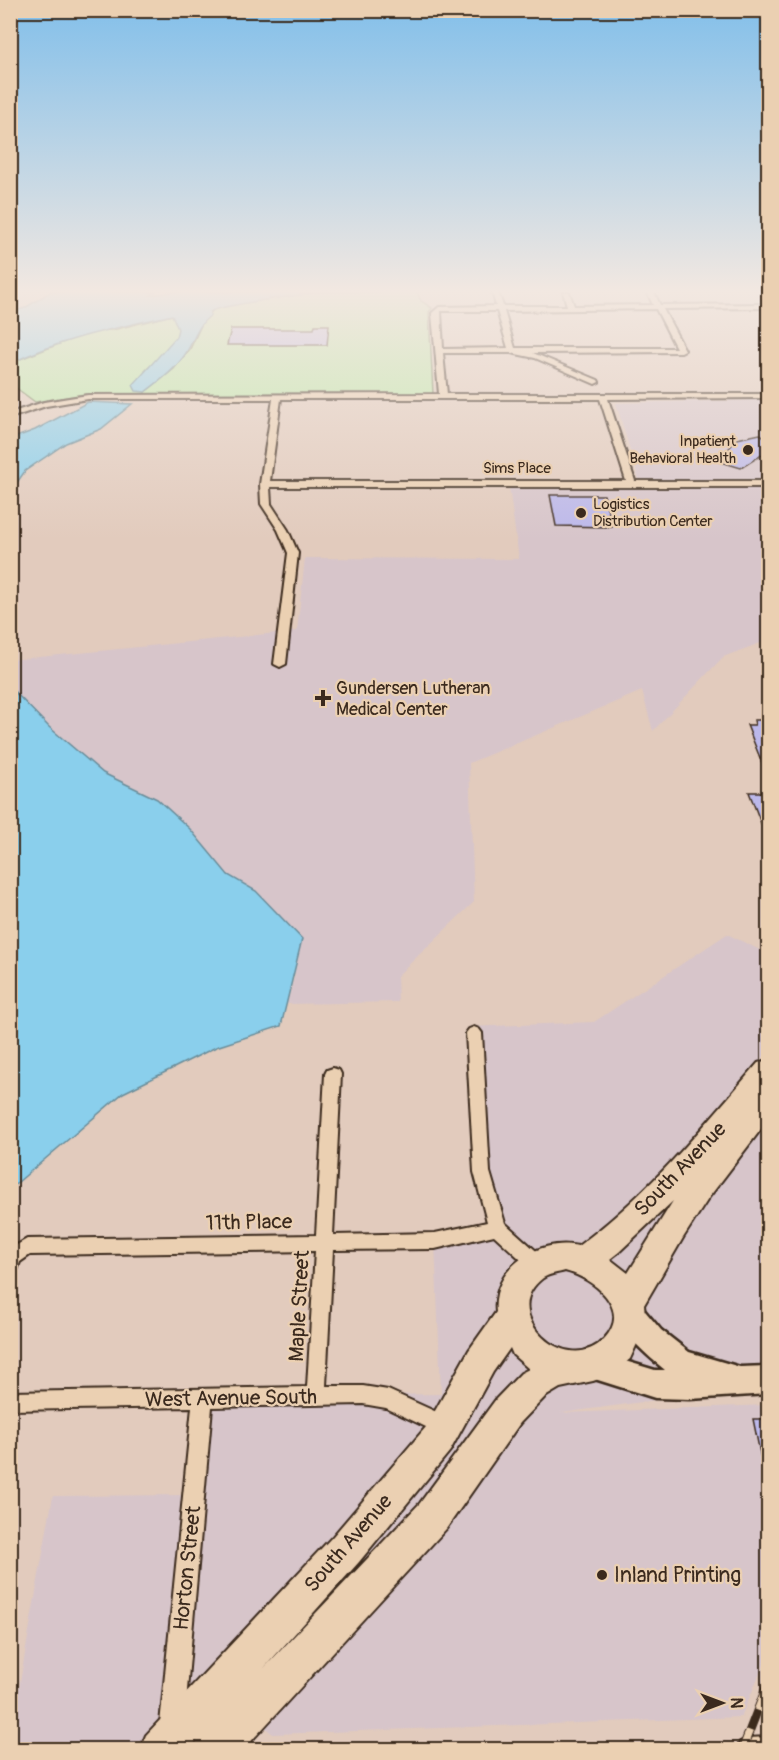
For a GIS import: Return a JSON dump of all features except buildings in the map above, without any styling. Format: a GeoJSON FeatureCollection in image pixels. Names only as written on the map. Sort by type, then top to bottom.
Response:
{"type":"FeatureCollection","features":[{"type":"Feature","properties":{"kind":"highway","name":"South Avenue"},"geometry":{"type":"LineString","coordinates":[[584,1260],[608,1242],[681,1174],[768,1071]]}},
{"type":"Feature","properties":{"kind":"highway","name":"South Avenue"},"geometry":{"type":"LineString","coordinates":[[214,1749],[433,1516],[508,1411],[533,1385],[554,1372],[585,1366],[612,1354],[620,1346],[626,1336],[629,1309],[672,1228],[699,1187],[768,1100]]}},
{"type":"Feature","properties":{"kind":"highway"},"geometry":{"type":"LineString","coordinates":[[585,1366],[565,1366],[541,1357],[519,1335],[511,1319],[512,1293],[518,1281],[537,1263],[565,1257],[584,1260],[600,1268],[615,1281],[629,1309]]}},
{"type":"Feature","properties":{"kind":"highway","name":"South Avenue"},"geometry":{"type":"LineString","coordinates":[[165,1744],[346,1548],[438,1439],[481,1361],[511,1319]]}},
{"type":"Feature","properties":{"kind":"main road"},"geometry":{"type":"LineString","coordinates":[[629,1309],[651,1340],[681,1364],[755,1380]]}},
{"type":"Feature","properties":{"kind":"main road"},"geometry":{"type":"LineString","coordinates":[[585,1366],[655,1384],[690,1385],[755,1380]]}},
{"type":"Feature","properties":{"kind":"street"},"geometry":{"type":"LineString","coordinates":[[441,374],[443,398]]}},
{"type":"Feature","properties":{"kind":"street"},"geometry":{"type":"LineString","coordinates":[[577,374],[595,382]]}},
{"type":"Feature","properties":{"kind":"street"},"geometry":{"type":"LineString","coordinates":[[10,416],[44,404],[79,398],[768,396]]}},
{"type":"Feature","properties":{"kind":"street"},"geometry":{"type":"LineString","coordinates":[[277,397],[265,484],[266,504],[283,530],[293,553],[280,664]]}},
{"type":"Feature","properties":{"kind":"street"},"geometry":{"type":"LineString","coordinates":[[603,397],[631,483]]}},
{"type":"Feature","properties":{"kind":"street","name":"Sims Place"},"geometry":{"type":"LineString","coordinates":[[265,484],[768,484]]}},
{"type":"Feature","properties":{"kind":"street"},"geometry":{"type":"LineString","coordinates":[[474,1033],[482,1172],[497,1227],[537,1263]]}},
{"type":"Feature","properties":{"kind":"street","name":"Maple Street"},"geometry":{"type":"LineString","coordinates":[[316,1397],[333,1074]]}},
{"type":"Feature","properties":{"kind":"street","name":"11th Place"},"geometry":{"type":"LineString","coordinates":[[10,1267],[12,1258],[27,1247],[435,1241],[497,1227]]}},
{"type":"Feature","properties":{"kind":"street","name":"West Avenue South"},"geometry":{"type":"LineString","coordinates":[[10,1401],[363,1395],[388,1399],[445,1426]]}},
{"type":"Feature","properties":{"kind":"street","name":"Horton Street"},"geometry":{"type":"LineString","coordinates":[[165,1744],[204,1398]]}},
{"type":"Feature","properties":{"kind":"street"},"geometry":{"type":"LineString","coordinates":[[748,1749],[768,1749]]}},
{"type":"Feature","properties":{"kind":"shaded area","name":"Gundersen Lutheran Medical Center"},"geometry":{"type":"Polygon","coordinates":[[[768,400],[768,640],[723,657],[653,731],[642,691],[469,763],[474,902],[397,976],[398,1002],[287,1004],[295,974],[256,891],[228,875],[190,829],[157,799],[103,773],[49,727],[12,689],[10,660],[297,631],[305,558],[519,559],[509,487],[641,487],[616,403],[768,400]]]}},
{"type":"Feature","properties":{"kind":"shaded area"},"geometry":{"type":"Polygon","coordinates":[[[727,934],[768,954],[768,1051],[729,1099],[768,1123],[768,1385],[561,1413],[768,1405],[768,1655],[741,1717],[273,1734],[263,1726],[232,1749],[11,1750],[11,1733],[53,1496],[194,1495],[203,1398],[441,1394],[435,1241],[497,1227],[468,1027],[594,1022],[727,934]]]}},
{"type":"Feature","properties":{"kind":"green space"},"geometry":{"type":"Polygon","coordinates":[[[11,374],[145,374],[145,392],[168,374],[432,374],[433,394],[85,394],[35,402],[11,384],[11,374]]]}},
{"type":"Feature","properties":{"kind":"water"},"geometry":{"type":"Polygon","coordinates":[[[143,374],[168,374],[145,392],[136,391],[133,385],[143,374]]]}},
{"type":"Feature","properties":{"kind":"water"},"geometry":{"type":"Polygon","coordinates":[[[88,402],[132,404],[101,429],[66,443],[25,471],[11,491],[11,439],[35,430],[88,402]]]}},
{"type":"Feature","properties":{"kind":"water"},"geometry":{"type":"Polygon","coordinates":[[[11,675],[12,689],[49,727],[103,773],[157,799],[190,829],[228,875],[256,891],[302,939],[281,1026],[216,1047],[123,1093],[11,1188],[11,675]]]}},
{"type":"Feature","properties":{"kind":"railway"},"geometry":{"type":"LineString","coordinates":[[742,1750],[768,1683]]}},
{"type":"Feature","properties":{"kind":"place","name":"Inpatient Behavioral Health"},"geometry":{"type":"Point","coordinates":[748,450]}},
{"type":"Feature","properties":{"kind":"place","name":"Logistics Distribution Center"},"geometry":{"type":"Point","coordinates":[581,513]}},
{"type":"Feature","properties":{"kind":"place","name":"Gundersen Lutheran Medical Center"},"geometry":{"type":"Point","coordinates":[323,698]}},
{"type":"Feature","properties":{"kind":"place","name":"Inland Printing"},"geometry":{"type":"Point","coordinates":[602,1575]}}]}
